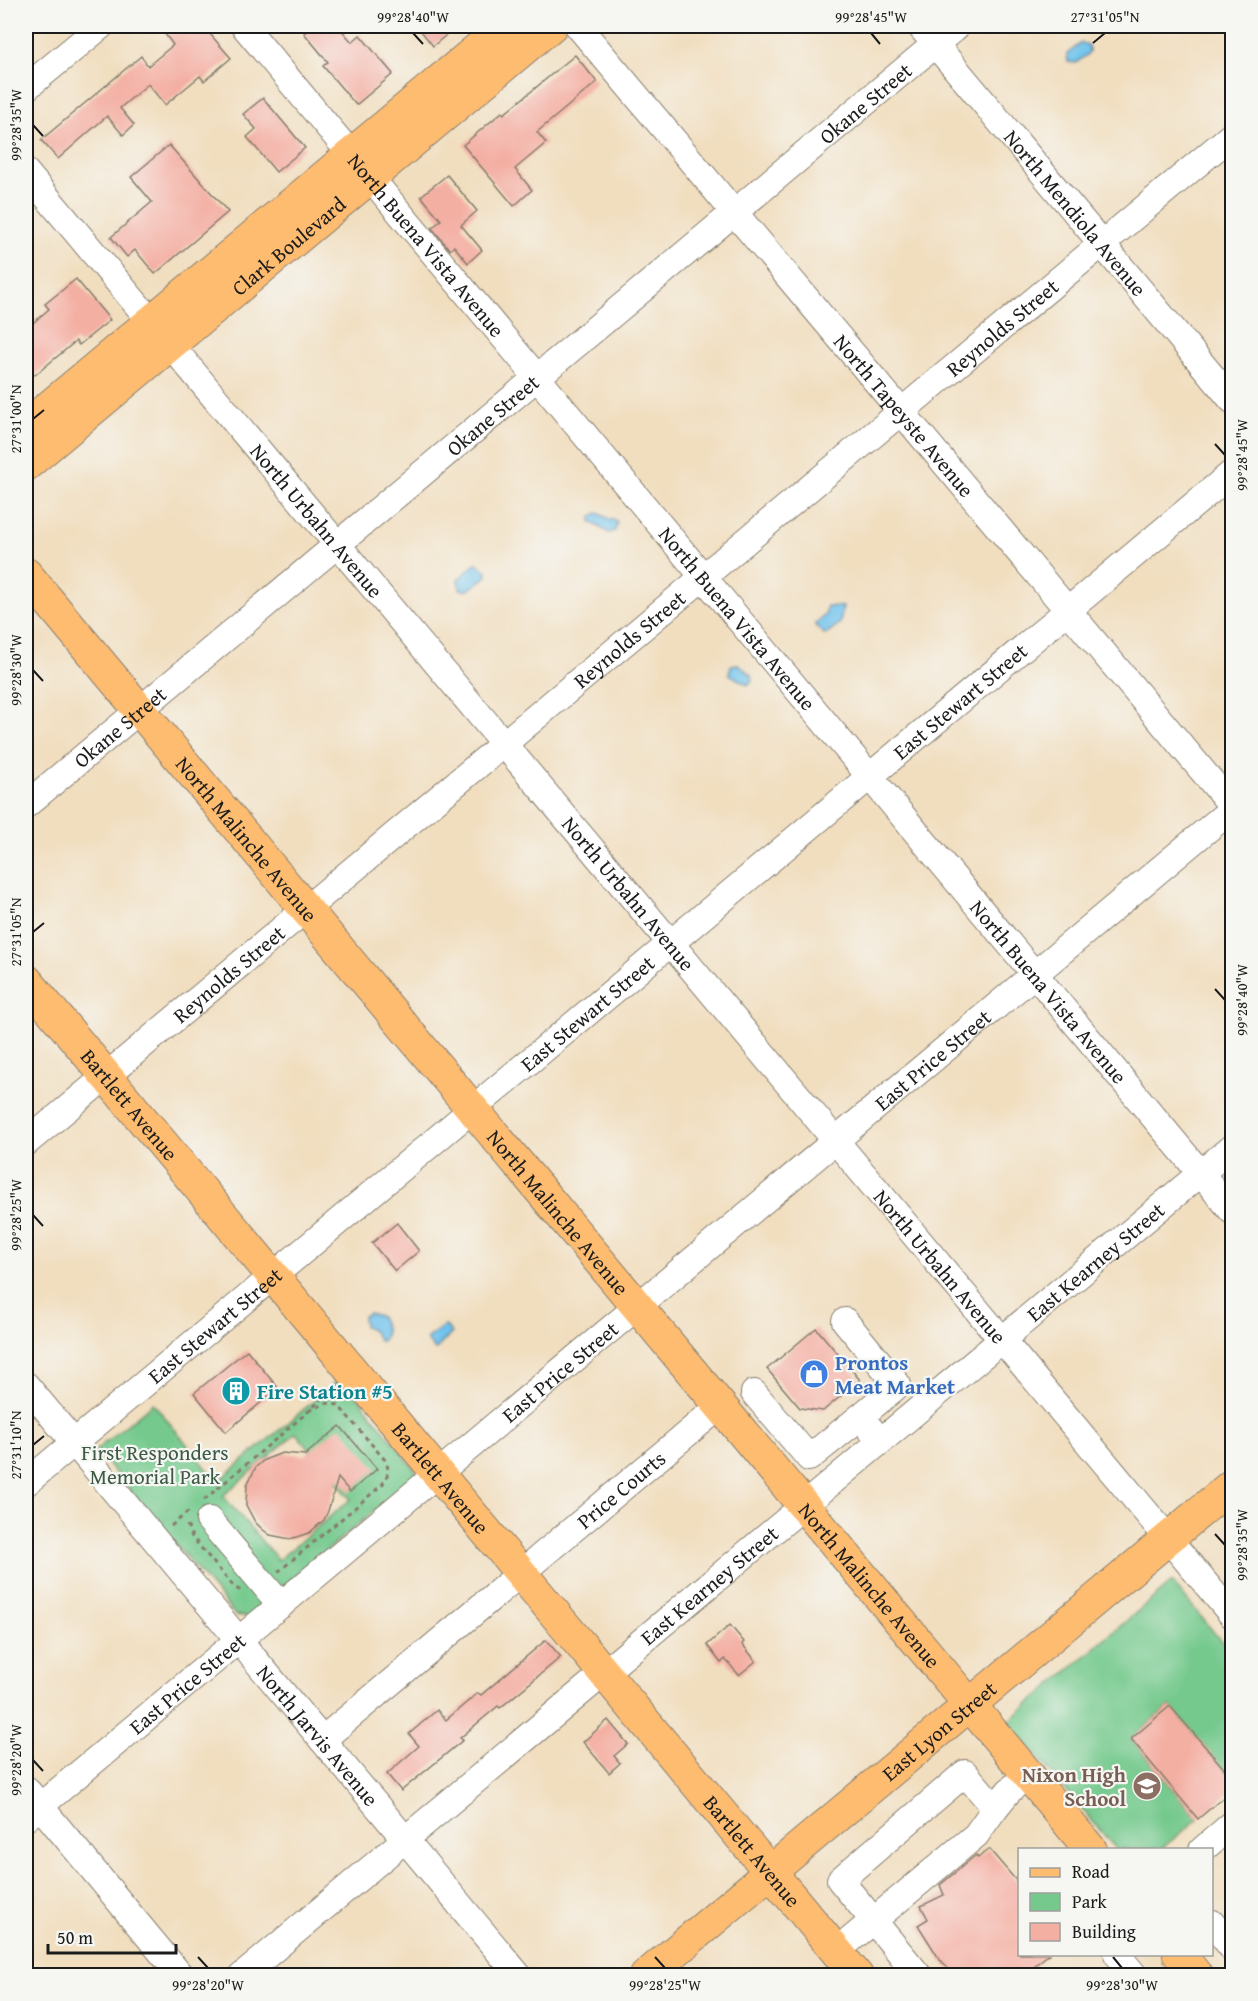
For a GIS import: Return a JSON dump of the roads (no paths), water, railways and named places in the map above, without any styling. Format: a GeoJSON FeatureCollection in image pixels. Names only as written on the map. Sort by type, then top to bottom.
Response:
{"type":"FeatureCollection","features":[{"type":"Feature","properties":{"kind":"main road","name":"Clark Boulevard"},"geometry":{"type":"LineString","coordinates":[[361,165],[505,26]]}},
{"type":"Feature","properties":{"kind":"main road","name":"Clark Boulevard"},"geometry":{"type":"LineString","coordinates":[[26,465],[160,333],[361,165],[551,26]]}},
{"type":"Feature","properties":{"kind":"main road","name":"Clark Boulevard"},"geometry":{"type":"LineString","coordinates":[[26,426],[160,333]]}},
{"type":"Feature","properties":{"kind":"main road","name":"North Malinche Avenue"},"geometry":{"type":"LineString","coordinates":[[26,574],[1089,1848]]}},
{"type":"Feature","properties":{"kind":"main road","name":"Bartlett Avenue"},"geometry":{"type":"LineString","coordinates":[[26,980],[857,1976]]}},
{"type":"Feature","properties":{"kind":"main road","name":"East Lyon Street"},"geometry":{"type":"LineString","coordinates":[[646,1976],[1233,1485]]}},
{"type":"Feature","properties":{"kind":"main road"},"geometry":{"type":"LineString","coordinates":[[1181,1956],[1197,1976]]}},
{"type":"Feature","properties":{"kind":"street"},"geometry":{"type":"LineString","coordinates":[[26,88],[101,26]]}},
{"type":"Feature","properties":{"kind":"street","name":"North Buena Vista Avenue"},"geometry":{"type":"LineString","coordinates":[[244,26],[1233,1211]]}},
{"type":"Feature","properties":{"kind":"street","name":"North Tapeyste Avenue"},"geometry":{"type":"LineString","coordinates":[[578,26],[1233,808]]}},
{"type":"Feature","properties":{"kind":"street","name":"Okane Street"},"geometry":{"type":"LineString","coordinates":[[26,805],[734,212],[928,35],[957,26]]}},
{"type":"Feature","properties":{"kind":"street","name":"North Mendiola Avenue"},"geometry":{"type":"LineString","coordinates":[[928,35],[1233,400]]}},
{"type":"Feature","properties":{"kind":"street","name":"Reynolds Street"},"geometry":{"type":"LineString","coordinates":[[26,1143],[1233,135]]}},
{"type":"Feature","properties":{"kind":"street","name":"North Urbahn Avenue"},"geometry":{"type":"LineString","coordinates":[[26,172],[1233,1615]]}},
{"type":"Feature","properties":{"kind":"street","name":"East Stewart Street"},"geometry":{"type":"LineString","coordinates":[[26,1483],[1233,473]]}},
{"type":"Feature","properties":{"kind":"street","name":"East Price Street"},"geometry":{"type":"LineString","coordinates":[[30,1805],[239,1640],[1233,808]]}},
{"type":"Feature","properties":{"kind":"street","name":"East Kearney Street"},"geometry":{"type":"LineString","coordinates":[[242,1976],[1233,1147]]}},
{"type":"Feature","properties":{"kind":"street"},"geometry":{"type":"LineString","coordinates":[[845,1321],[919,1409]]}},
{"type":"Feature","properties":{"kind":"street","name":"North Jarvis Avenue"},"geometry":{"type":"LineString","coordinates":[[26,1385],[519,1976]]}},
{"type":"Feature","properties":{"kind":"street"},"geometry":{"type":"LineString","coordinates":[[754,1393],[809,1458],[898,1385]]}},
{"type":"Feature","properties":{"kind":"street","name":"Price Courts"},"geometry":{"type":"LineString","coordinates":[[322,1740],[720,1406]]}},
{"type":"Feature","properties":{"kind":"street"},"geometry":{"type":"LineString","coordinates":[[860,1417],[881,1441]]}},
{"type":"Feature","properties":{"kind":"street"},"geometry":{"type":"LineString","coordinates":[[751,1444],[778,1421]]}},
{"type":"Feature","properties":{"kind":"street"},"geometry":{"type":"LineString","coordinates":[[200,1511],[280,1605]]}},
{"type":"Feature","properties":{"kind":"street"},"geometry":{"type":"LineString","coordinates":[[920,1976],[840,1880],[965,1773],[994,1808]]}},
{"type":"Feature","properties":{"kind":"street"},"geometry":{"type":"LineString","coordinates":[[837,1951],[976,1835],[994,1808],[1028,1774]]}},
{"type":"Feature","properties":{"kind":"street"},"geometry":{"type":"LineString","coordinates":[[30,1805],[180,1976]]}},
{"type":"Feature","properties":{"kind":"street"},"geometry":{"type":"LineString","coordinates":[[1204,1848],[1233,1824]]}},
{"type":"Feature","properties":{"kind":"street"},"geometry":{"type":"LineString","coordinates":[[1213,1924],[1233,1948]]}},
{"type":"Feature","properties":{"kind":"street"},"geometry":{"type":"LineString","coordinates":[[1119,1956],[1135,1976]]}},
{"type":"Feature","properties":{"kind":"water"},"geometry":{"type":"Polygon","coordinates":[[[1081,43],[1089,45],[1089,53],[1076,63],[1068,62],[1067,54],[1081,43]]]}},
{"type":"Feature","properties":{"kind":"water"},"geometry":{"type":"Polygon","coordinates":[[[598,513],[611,520],[614,519],[617,523],[615,531],[609,533],[591,522],[592,516],[598,513]]]}},
{"type":"Feature","properties":{"kind":"water"},"geometry":{"type":"Polygon","coordinates":[[[477,563],[487,572],[487,576],[467,591],[460,589],[458,579],[477,563]]]}},
{"type":"Feature","properties":{"kind":"water"},"geometry":{"type":"Polygon","coordinates":[[[827,606],[843,607],[840,623],[825,635],[815,624],[825,615],[827,606]]]}},
{"type":"Feature","properties":{"kind":"water"},"geometry":{"type":"Polygon","coordinates":[[[739,664],[752,676],[748,685],[729,674],[731,665],[739,664]]]}},
{"type":"Feature","properties":{"kind":"water"},"geometry":{"type":"Polygon","coordinates":[[[369,1313],[379,1316],[383,1322],[385,1331],[382,1341],[379,1341],[374,1332],[364,1326],[363,1316],[369,1313]]]}},
{"type":"Feature","properties":{"kind":"water"},"geometry":{"type":"Polygon","coordinates":[[[445,1325],[452,1333],[435,1350],[426,1339],[445,1325]]]}},
{"type":"Feature","properties":{"kind":"place","name":"Prontos Meat Market"},"geometry":{"type":"Point","coordinates":[814,1374]}},
{"type":"Feature","properties":{"kind":"place","name":"Fire Station #5"},"geometry":{"type":"Point","coordinates":[236,1391]}},
{"type":"Feature","properties":{"kind":"place","name":"Nixon High School"},"geometry":{"type":"Point","coordinates":[1147,1786]}},
{"type":"Feature","properties":{"kind":"park label","name":"First Responders Memorial Park"},"geometry":{"type":"Point","coordinates":[155,1464]}}]}
